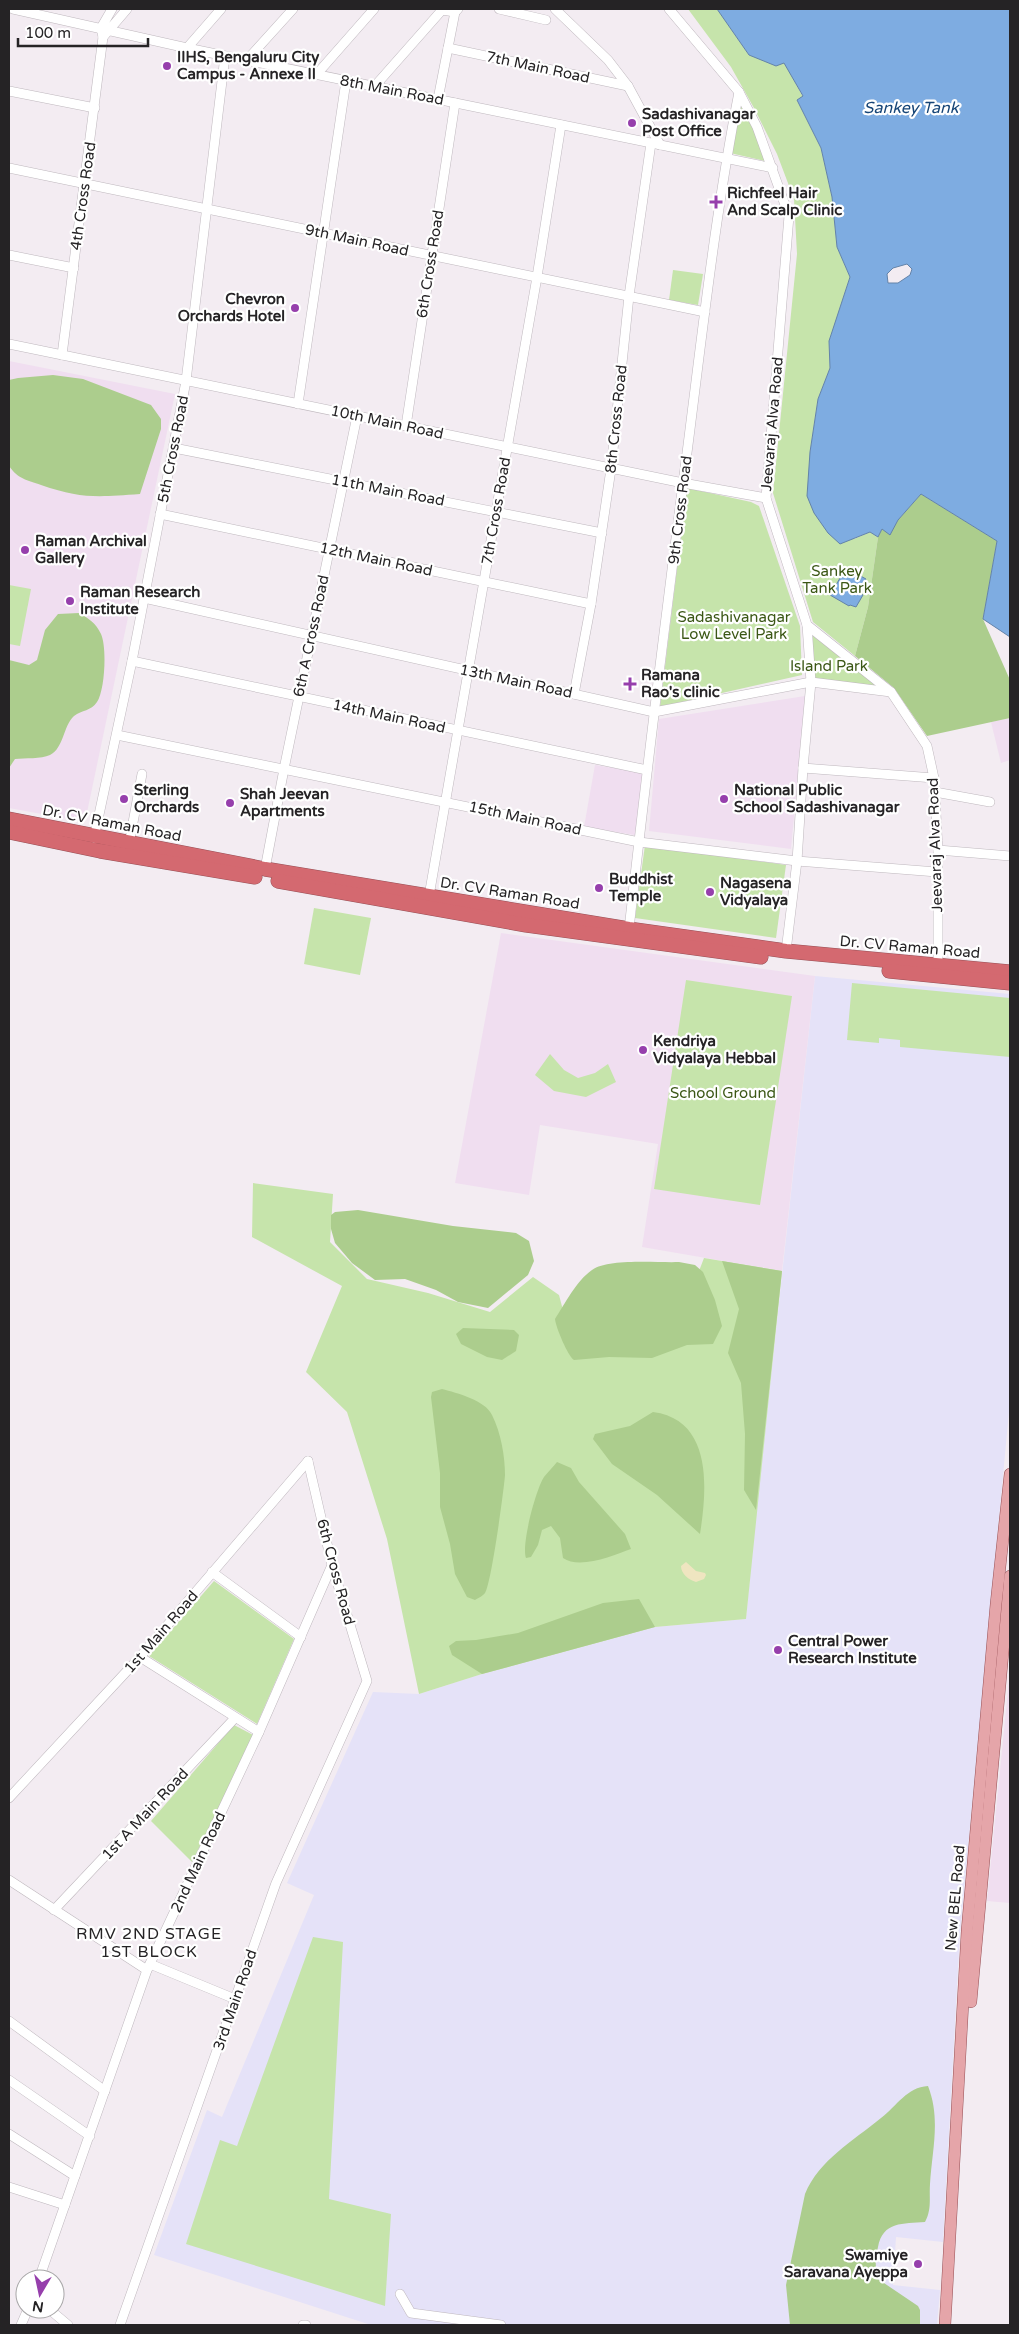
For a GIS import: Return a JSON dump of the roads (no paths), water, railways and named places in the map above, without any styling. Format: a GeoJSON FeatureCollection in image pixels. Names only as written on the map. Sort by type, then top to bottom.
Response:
{"type":"FeatureCollection","features":[{"type":"Feature","properties":{"kind":"highway","name":"Dr. CV Raman Road"},"geometry":{"type":"LineString","coordinates":[[9,819],[94,838],[265,869],[630,929],[786,951],[938,961],[1010,972]]}},
{"type":"Feature","properties":{"kind":"highway","name":"Dr. CV Raman Road"},"geometry":{"type":"LineString","coordinates":[[9,832],[100,851],[536,926],[787,960],[1010,984]]}},
{"type":"Feature","properties":{"kind":"main road","name":"New BEL Road"},"geometry":{"type":"LineString","coordinates":[[945,2325],[967,1931],[996,1604],[1010,1474]]}},
{"type":"Feature","properties":{"kind":"main road","name":"New BEL Road"},"geometry":{"type":"LineString","coordinates":[[952,2325],[953,2259],[976,1932],[1010,1576]]}},
{"type":"Feature","properties":{"kind":"street","name":"8th Main Road"},"geometry":{"type":"LineString","coordinates":[[13,9],[27,10],[104,32],[773,168]]}},
{"type":"Feature","properties":{"kind":"street"},"geometry":{"type":"LineString","coordinates":[[104,32],[112,9]]}},
{"type":"Feature","properties":{"kind":"street"},"geometry":{"type":"LineString","coordinates":[[104,32],[128,9]]}},
{"type":"Feature","properties":{"kind":"street"},"geometry":{"type":"LineString","coordinates":[[187,48],[222,9]]}},
{"type":"Feature","properties":{"kind":"street"},"geometry":{"type":"LineString","coordinates":[[246,61],[293,9]]}},
{"type":"Feature","properties":{"kind":"street"},"geometry":{"type":"LineString","coordinates":[[316,75],[374,9]]}},
{"type":"Feature","properties":{"kind":"street"},"geometry":{"type":"LineString","coordinates":[[499,9],[546,20]]}},
{"type":"Feature","properties":{"kind":"street"},"geometry":{"type":"LineString","coordinates":[[555,9],[608,60],[628,86],[655,144]]}},
{"type":"Feature","properties":{"kind":"street","name":"Jeevaraj Alva Road"},"geometry":{"type":"LineString","coordinates":[[669,9],[739,92],[757,127],[789,216],[766,498],[807,625],[891,692],[927,746],[934,778],[938,850],[938,961]]}},
{"type":"Feature","properties":{"kind":"street"},"geometry":{"type":"LineString","coordinates":[[374,87],[442,10],[456,10],[438,99]]}},
{"type":"Feature","properties":{"kind":"street","name":"4th Cross Road"},"geometry":{"type":"LineString","coordinates":[[62,355],[104,32]]}},
{"type":"Feature","properties":{"kind":"street","name":"7th Main Road"},"geometry":{"type":"LineString","coordinates":[[448,48],[628,86]]}},
{"type":"Feature","properties":{"kind":"street","name":"5th Cross Road"},"geometry":{"type":"LineString","coordinates":[[94,838],[132,661],[186,381],[226,56]]}},
{"type":"Feature","properties":{"kind":"street"},"geometry":{"type":"LineString","coordinates":[[298,404],[346,81]]}},
{"type":"Feature","properties":{"kind":"street"},"geometry":{"type":"LineString","coordinates":[[9,91],[95,108]]}},
{"type":"Feature","properties":{"kind":"street","name":"9th Cross Road"},"geometry":{"type":"LineString","coordinates":[[630,929],[654,712],[705,312],[726,159],[739,92]]}},
{"type":"Feature","properties":{"kind":"street","name":"6th Cross Road"},"geometry":{"type":"LineString","coordinates":[[406,426],[455,103]]}},
{"type":"Feature","properties":{"kind":"street","name":"7th Cross Road"},"geometry":{"type":"LineString","coordinates":[[429,896],[538,278],[562,125]]}},
{"type":"Feature","properties":{"kind":"street","name":"8th Cross Road"},"geometry":{"type":"LineString","coordinates":[[574,694],[592,604],[612,468],[629,296],[655,144]]}},
{"type":"Feature","properties":{"kind":"street","name":"9th Main Road"},"geometry":{"type":"LineString","coordinates":[[9,168],[705,312]]}},
{"type":"Feature","properties":{"kind":"street"},"geometry":{"type":"LineString","coordinates":[[9,255],[74,268]]}},
{"type":"Feature","properties":{"kind":"street","name":"10th Main Road"},"geometry":{"type":"LineString","coordinates":[[9,344],[683,483],[766,498]]}},
{"type":"Feature","properties":{"kind":"street","name":"6th A Cross Road"},"geometry":{"type":"LineString","coordinates":[[265,869],[357,416]]}},
{"type":"Feature","properties":{"kind":"street","name":"11th Main Road"},"geometry":{"type":"LineString","coordinates":[[174,448],[602,533]]}},
{"type":"Feature","properties":{"kind":"street","name":"12th Main Road"},"geometry":{"type":"LineString","coordinates":[[160,514],[592,604]]}},
{"type":"Feature","properties":{"kind":"street","name":"13th Main Road"},"geometry":{"type":"LineString","coordinates":[[144,598],[654,712],[811,682],[891,692]]}},
{"type":"Feature","properties":{"kind":"street"},"geometry":{"type":"LineString","coordinates":[[786,951],[796,861],[811,682],[807,625]]}},
{"type":"Feature","properties":{"kind":"street","name":"14th Main Road"},"geometry":{"type":"LineString","coordinates":[[132,661],[647,770]]}},
{"type":"Feature","properties":{"kind":"street","name":"15th Main Road"},"geometry":{"type":"LineString","coordinates":[[116,734],[639,842],[796,861],[937,872]]}},
{"type":"Feature","properties":{"kind":"street"},"geometry":{"type":"LineString","coordinates":[[804,768],[934,778]]}},
{"type":"Feature","properties":{"kind":"street"},"geometry":{"type":"LineString","coordinates":[[129,844],[142,774]]}},
{"type":"Feature","properties":{"kind":"street"},"geometry":{"type":"LineString","coordinates":[[935,792],[990,802]]}},
{"type":"Feature","properties":{"kind":"street"},"geometry":{"type":"LineString","coordinates":[[938,850],[1010,856]]}},
{"type":"Feature","properties":{"kind":"street","name":"6th Cross Road"},"geometry":{"type":"LineString","coordinates":[[308,1461],[332,1565],[367,1681]]}},
{"type":"Feature","properties":{"kind":"street","name":"1st Main Road"},"geometry":{"type":"LineString","coordinates":[[9,1798],[140,1657],[308,1461]]}},
{"type":"Feature","properties":{"kind":"street","name":"2nd Main Road"},"geometry":{"type":"LineString","coordinates":[[43,2269],[149,1967],[259,1732],[332,1565]]}},
{"type":"Feature","properties":{"kind":"street"},"geometry":{"type":"LineString","coordinates":[[212,1572],[301,1637]]}},
{"type":"Feature","properties":{"kind":"street"},"geometry":{"type":"LineString","coordinates":[[140,1657],[259,1732]]}},
{"type":"Feature","properties":{"kind":"street","name":"3rd Main Road"},"geometry":{"type":"LineString","coordinates":[[120,2325],[276,1884],[367,1681]]}},
{"type":"Feature","properties":{"kind":"street","name":"1st A Main Road"},"geometry":{"type":"LineString","coordinates":[[54,1910],[235,1718]]}},
{"type":"Feature","properties":{"kind":"street"},"geometry":{"type":"LineString","coordinates":[[9,1880],[54,1910],[149,1967],[235,1999]]}},
{"type":"Feature","properties":{"kind":"street"},"geometry":{"type":"LineString","coordinates":[[9,2021],[105,2091]]}},
{"type":"Feature","properties":{"kind":"street"},"geometry":{"type":"LineString","coordinates":[[9,2080],[90,2136]]}},
{"type":"Feature","properties":{"kind":"street"},"geometry":{"type":"LineString","coordinates":[[9,2134],[75,2176]]}},
{"type":"Feature","properties":{"kind":"street"},"geometry":{"type":"LineString","coordinates":[[9,2187],[65,2205]]}},
{"type":"Feature","properties":{"kind":"street"},"geometry":{"type":"LineString","coordinates":[[400,2294],[411,2313],[501,2325]]}},
{"type":"Feature","properties":{"kind":"water","name":"Sankey Tank"},"geometry":{"type":"Polygon","coordinates":[[[717,9],[1010,9],[1010,637],[983,619],[997,541],[921,494],[898,520],[890,535],[882,529],[878,537],[870,532],[840,544],[828,533],[814,513],[807,496],[810,452],[818,399],[830,368],[829,341],[850,277],[837,247],[832,197],[821,148],[797,100],[803,96],[784,63],[776,66],[749,55],[717,9]],[[907,264],[893,268],[887,274],[888,283],[898,283],[910,275],[912,269],[907,264]]]}},
{"type":"Feature","properties":{"kind":"water"},"geometry":{"type":"Polygon","coordinates":[[[846,568],[866,579],[858,592],[863,595],[856,607],[849,606],[830,595],[846,568]]]}},
{"type":"Feature","properties":{"kind":"place","name":"IIHS, Bengaluru City Campus - Annexe II"},"geometry":{"type":"Point","coordinates":[167,66]}},
{"type":"Feature","properties":{"kind":"place","name":"Sadashivanagar Post Office"},"geometry":{"type":"Point","coordinates":[632,123]}},
{"type":"Feature","properties":{"kind":"place","name":"Richfeel Hair And Scalp Clinic"},"geometry":{"type":"Point","coordinates":[716,202]}},
{"type":"Feature","properties":{"kind":"place","name":"Chevron Orchards Hotel"},"geometry":{"type":"Point","coordinates":[295,308]}},
{"type":"Feature","properties":{"kind":"place","name":"Raman Archival Gallery"},"geometry":{"type":"Point","coordinates":[25,550]}},
{"type":"Feature","properties":{"kind":"place","name":"Raman Research Institute"},"geometry":{"type":"Point","coordinates":[70,601]}},
{"type":"Feature","properties":{"kind":"place","name":"Ramana Rao's clinic"},"geometry":{"type":"Point","coordinates":[630,684]}},
{"type":"Feature","properties":{"kind":"place","name":"Sterling Orchards"},"geometry":{"type":"Point","coordinates":[124,799]}},
{"type":"Feature","properties":{"kind":"place","name":"National Public School Sadashivanagar"},"geometry":{"type":"Point","coordinates":[724,799]}},
{"type":"Feature","properties":{"kind":"place","name":"Shah Jeevan Apartments"},"geometry":{"type":"Point","coordinates":[230,803]}},
{"type":"Feature","properties":{"kind":"place","name":"Buddhist Temple"},"geometry":{"type":"Point","coordinates":[599,888]}},
{"type":"Feature","properties":{"kind":"place","name":"Nagasena Vidyalaya"},"geometry":{"type":"Point","coordinates":[710,892]}},
{"type":"Feature","properties":{"kind":"place","name":"Kendriya Vidyalaya Hebbal"},"geometry":{"type":"Point","coordinates":[643,1050]}},
{"type":"Feature","properties":{"kind":"place","name":"Central Power Research Institute"},"geometry":{"type":"Point","coordinates":[778,1650]}},
{"type":"Feature","properties":{"kind":"place","name":"Swamiye Saravana Ayeppa"},"geometry":{"type":"Point","coordinates":[918,2264]}},
{"type":"Feature","properties":{"kind":"district","name":"RMV 2ND STAGE 1ST BLOCK"},"geometry":{"type":"Point","coordinates":[149,1943]}},
{"type":"Feature","properties":{"kind":"park label","name":"Sankey Tank Park"},"geometry":{"type":"Point","coordinates":[837,580]}},
{"type":"Feature","properties":{"kind":"park label","name":"Sadashivanagar Low Level Park"},"geometry":{"type":"Point","coordinates":[734,626]}},
{"type":"Feature","properties":{"kind":"park label","name":"Island Park"},"geometry":{"type":"Point","coordinates":[829,666]}},
{"type":"Feature","properties":{"kind":"park label","name":"School Ground"},"geometry":{"type":"Point","coordinates":[723,1093]}}]}
